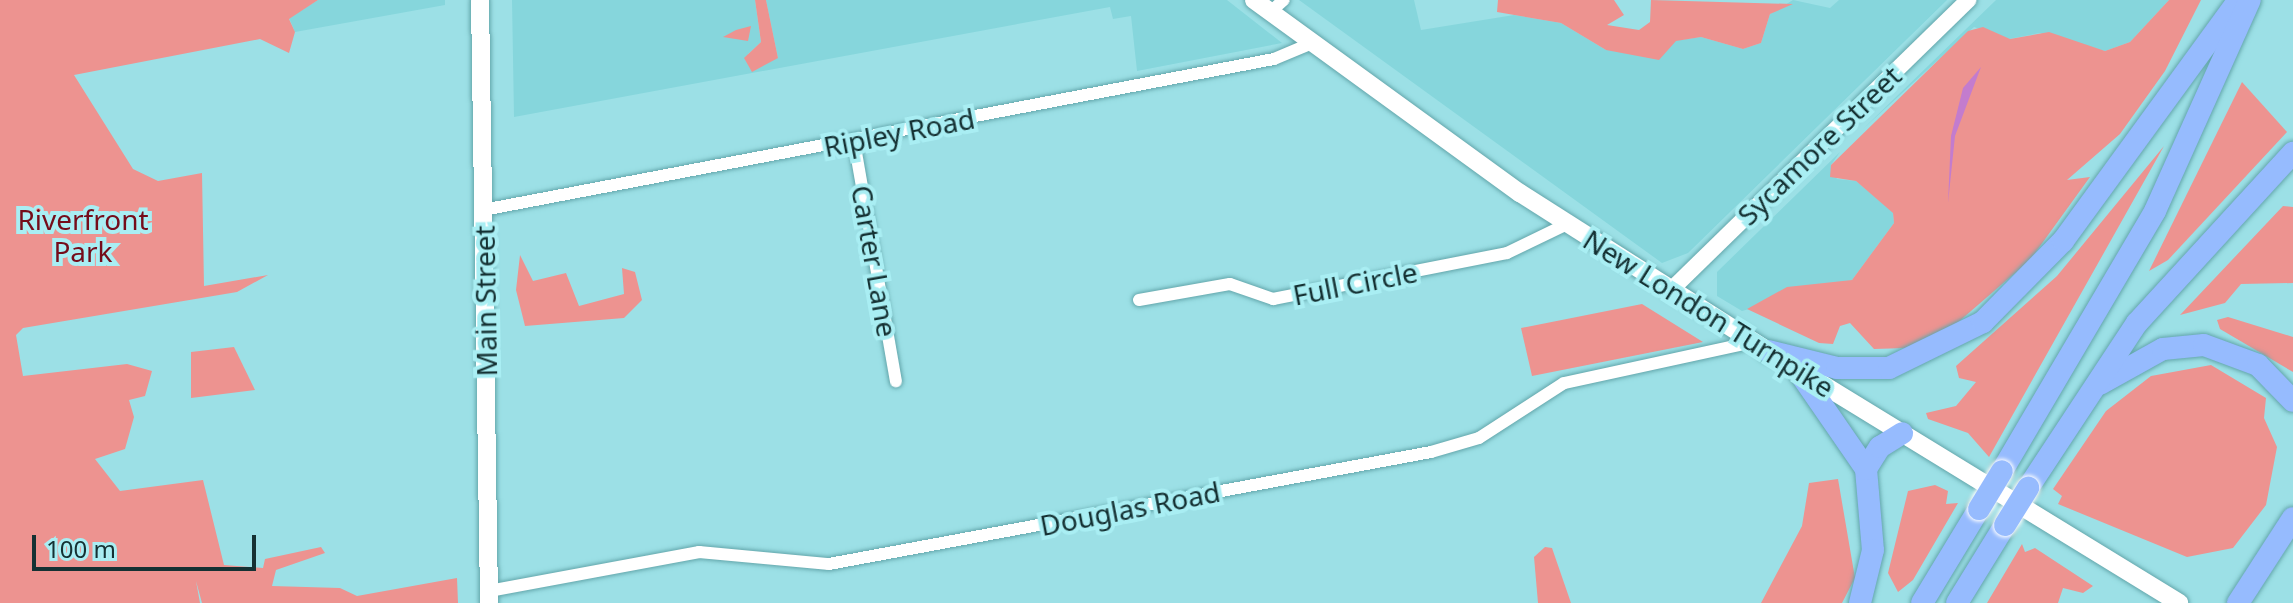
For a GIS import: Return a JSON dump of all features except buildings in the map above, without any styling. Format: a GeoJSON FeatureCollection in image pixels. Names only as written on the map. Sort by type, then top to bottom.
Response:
{"type":"FeatureCollection","features":[{"type":"Feature","properties":{"kind":"highway"},"geometry":{"type":"LineString","coordinates":[[1761,347],[1876,369],[1935,351],[1983,322],[2054,253],[2239,0]]}},
{"type":"Feature","properties":{"kind":"highway"},"geometry":{"type":"LineString","coordinates":[[1922,603],[2155,211],[2250,0]]}},
{"type":"Feature","properties":{"kind":"highway"},"geometry":{"type":"LineString","coordinates":[[1957,603],[2082,401],[2163,292],[2293,153]]}},
{"type":"Feature","properties":{"kind":"highway"},"geometry":{"type":"LineString","coordinates":[[2082,401],[2131,363],[2190,344],[2245,356],[2293,401]]}},
{"type":"Feature","properties":{"kind":"highway"},"geometry":{"type":"LineString","coordinates":[[1797,369],[1866,469],[1874,534],[1860,603]]}},
{"type":"Feature","properties":{"kind":"highway"},"geometry":{"type":"LineString","coordinates":[[1866,469],[1880,447],[1902,433]]}},
{"type":"Feature","properties":{"kind":"highway"},"geometry":{"type":"LineString","coordinates":[[2238,603],[2293,518]]}},
{"type":"Feature","properties":{"kind":"main road","name":"Main Street"},"geometry":{"type":"LineString","coordinates":[[480,0],[489,597]]}},
{"type":"Feature","properties":{"kind":"main road","name":"New London Turnpike"},"geometry":{"type":"LineString","coordinates":[[1254,0],[1277,6],[1312,43],[1567,224],[1670,291],[2179,603]]}},
{"type":"Feature","properties":{"kind":"street","name":"Sycamore Street"},"geometry":{"type":"LineString","coordinates":[[1670,291],[1968,0]]}},
{"type":"Feature","properties":{"kind":"street","name":"Ripley Road"},"geometry":{"type":"LineString","coordinates":[[483,210],[1274,59],[1312,43]]}},
{"type":"Feature","properties":{"kind":"street","name":"Carter Lane"},"geometry":{"type":"LineString","coordinates":[[854,141],[896,381]]}},
{"type":"Feature","properties":{"kind":"street","name":"Full Circle"},"geometry":{"type":"LineString","coordinates":[[1139,300],[1230,284],[1265,299],[1287,297],[1507,253],[1567,224]]}},
{"type":"Feature","properties":{"kind":"street","name":"Douglas Road"},"geometry":{"type":"LineString","coordinates":[[489,597],[699,552],[829,564],[1431,452],[1475,440],[1564,383],[1761,347]]}},
{"type":"Feature","properties":{"kind":"shaded area"},"geometry":{"type":"Polygon","coordinates":[[[318,0],[445,0],[445,5],[295,32],[289,18],[318,0]]]}},
{"type":"Feature","properties":{"kind":"shaded area"},"geometry":{"type":"Polygon","coordinates":[[[512,0],[755,0],[761,42],[748,54],[778,58],[766,0],[1227,0],[1282,43],[1137,71],[1131,16],[1113,19],[1110,7],[514,117],[512,0]]]}},
{"type":"Feature","properties":{"kind":"shaded area"},"geometry":{"type":"Polygon","coordinates":[[[1299,0],[1414,0],[1421,30],[1514,15],[1561,23],[1606,50],[1701,37],[1743,49],[1761,43],[1770,14],[1793,0],[1830,8],[1839,0],[1947,0],[1688,253],[1662,263],[1299,0]]]}},
{"type":"Feature","properties":{"kind":"shaded area"},"geometry":{"type":"Polygon","coordinates":[[[1996,0],[2169,0],[2130,42],[2105,51],[2040,33],[2009,39],[1974,27],[1863,129],[1996,0]]]}},
{"type":"Feature","properties":{"kind":"shaded area"},"geometry":{"type":"Polygon","coordinates":[[[1981,67],[1955,136],[1948,203],[1951,136],[1963,88],[1981,67]]]}},
{"type":"Feature","properties":{"kind":"shaded area"},"geometry":{"type":"Polygon","coordinates":[[[1840,152],[1831,165],[1837,179],[1856,181],[1893,212],[1894,223],[1852,280],[1742,311],[1717,296],[1717,272],[1840,152]]]}},
{"type":"Feature","properties":{"kind":"green space","name":"Riverfront Park"},"geometry":{"type":"Polygon","coordinates":[[[0,0],[318,0],[289,19],[295,32],[289,53],[260,39],[74,75],[133,169],[158,181],[202,173],[204,286],[268,275],[237,292],[23,328],[16,335],[23,376],[127,364],[152,371],[145,396],[129,400],[134,417],[125,449],[95,459],[120,491],[203,480],[224,565],[263,568],[265,559],[321,547],[325,553],[276,570],[272,586],[340,588],[357,596],[457,578],[458,603],[202,603],[196,581],[200,603],[0,603],[0,0]]]}},
{"type":"Feature","properties":{"kind":"green space"},"geometry":{"type":"Polygon","coordinates":[[[755,0],[766,0],[778,58],[752,72],[744,58],[761,42],[755,0]]]}},
{"type":"Feature","properties":{"kind":"green space"},"geometry":{"type":"Polygon","coordinates":[[[1498,0],[1614,0],[1624,15],[1607,25],[1639,30],[1650,22],[1651,0],[1793,4],[1770,14],[1761,43],[1743,49],[1701,37],[1676,41],[1659,60],[1606,50],[1561,23],[1497,12],[1498,0]]]}},
{"type":"Feature","properties":{"kind":"green space"},"geometry":{"type":"Polygon","coordinates":[[[2169,0],[2201,0],[2165,71],[2120,134],[2067,180],[2090,177],[2030,260],[1956,324],[1906,348],[1874,349],[1850,323],[1840,326],[1833,344],[1819,343],[1747,309],[1787,287],[1852,280],[1894,223],[1893,213],[1856,181],[1830,177],[1831,165],[1968,31],[1983,27],[2010,39],[2049,32],[2105,51],[2130,42],[2169,0]]]}},
{"type":"Feature","properties":{"kind":"green space"},"geometry":{"type":"Polygon","coordinates":[[[751,26],[748,41],[723,37],[736,30],[751,26]]]}},
{"type":"Feature","properties":{"kind":"green space"},"geometry":{"type":"Polygon","coordinates":[[[2242,82],[2287,132],[2168,260],[2149,271],[2242,82]]]}},
{"type":"Feature","properties":{"kind":"green space"},"geometry":{"type":"Polygon","coordinates":[[[2164,146],[1989,457],[1968,433],[1928,419],[1926,413],[1956,406],[1976,382],[1959,378],[1956,366],[2057,276],[2164,146]]]}},
{"type":"Feature","properties":{"kind":"green space"},"geometry":{"type":"Polygon","coordinates":[[[2283,206],[2293,207],[2293,283],[2241,284],[2225,303],[2180,315],[2283,206]]]}},
{"type":"Feature","properties":{"kind":"green space"},"geometry":{"type":"Polygon","coordinates":[[[520,255],[533,281],[566,273],[579,306],[624,294],[622,268],[635,272],[642,300],[624,318],[525,326],[516,290],[520,255]]]}},
{"type":"Feature","properties":{"kind":"green space"},"geometry":{"type":"Polygon","coordinates":[[[1642,304],[1703,342],[1532,376],[1521,328],[1642,304]]]}},
{"type":"Feature","properties":{"kind":"green space"},"geometry":{"type":"Polygon","coordinates":[[[2228,317],[2293,337],[2293,372],[2220,329],[2217,320],[2228,317]]]}},
{"type":"Feature","properties":{"kind":"green space"},"geometry":{"type":"Polygon","coordinates":[[[234,347],[255,390],[191,398],[191,352],[234,347]]]}},
{"type":"Feature","properties":{"kind":"green space"},"geometry":{"type":"Polygon","coordinates":[[[2211,365],[2266,398],[2264,418],[2277,447],[2266,505],[2233,548],[2187,557],[2058,504],[2062,496],[2053,489],[2106,411],[2151,376],[2211,365]]]}},
{"type":"Feature","properties":{"kind":"green space"},"geometry":{"type":"Polygon","coordinates":[[[1838,479],[1855,578],[1842,603],[1761,603],[1802,526],[1809,483],[1838,479]]]}},
{"type":"Feature","properties":{"kind":"green space"},"geometry":{"type":"Polygon","coordinates":[[[1935,485],[1948,491],[1946,504],[1958,503],[1913,580],[1898,592],[1888,573],[1908,491],[1935,485]]]}},
{"type":"Feature","properties":{"kind":"green space"},"geometry":{"type":"Polygon","coordinates":[[[2022,544],[2025,552],[2035,548],[2093,586],[2083,593],[2063,588],[2058,603],[1987,603],[2022,544]]]}},
{"type":"Feature","properties":{"kind":"green space"},"geometry":{"type":"Polygon","coordinates":[[[1545,547],[1552,548],[1571,603],[1538,603],[1534,557],[1545,547]]]}}]}
